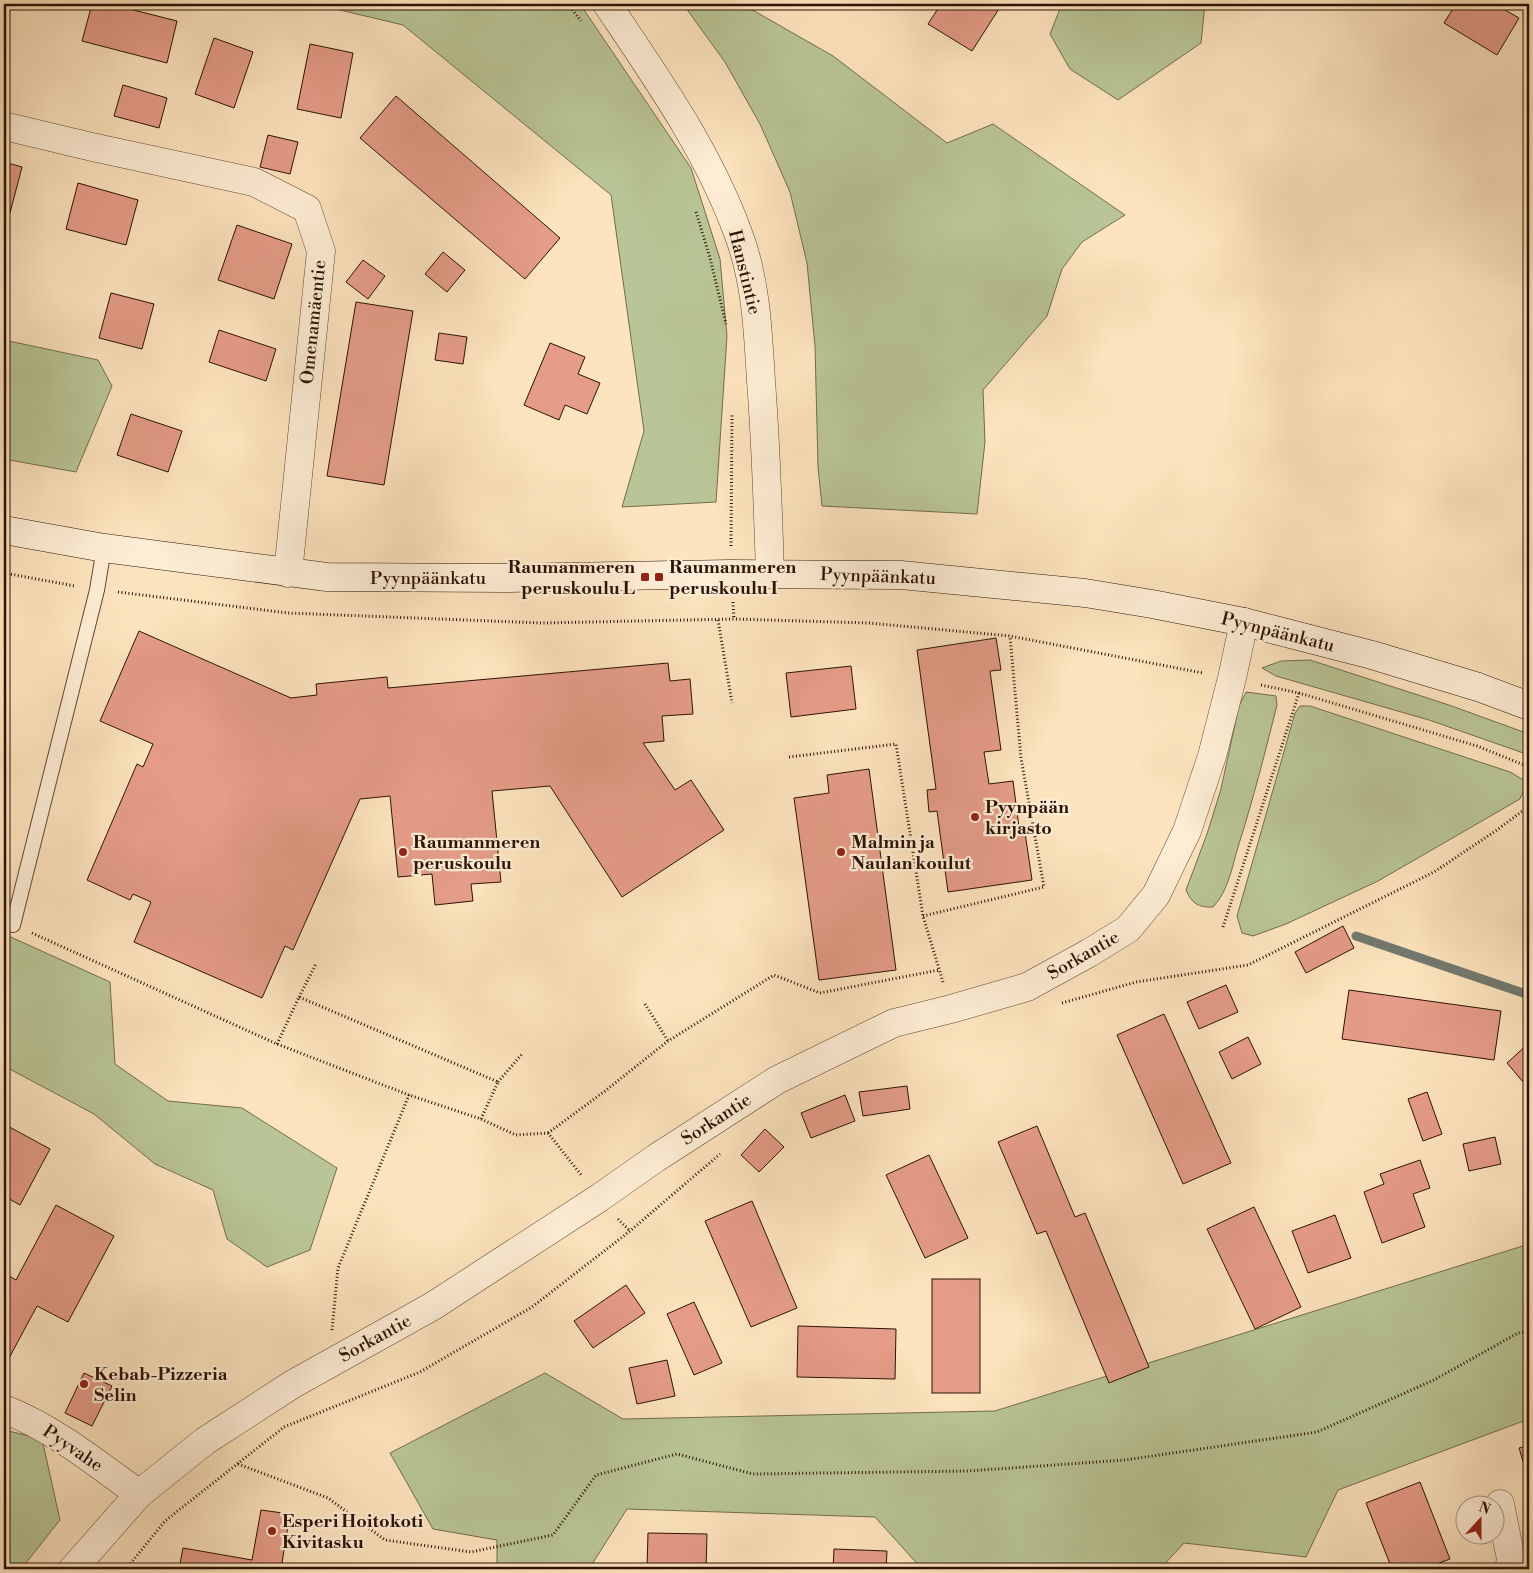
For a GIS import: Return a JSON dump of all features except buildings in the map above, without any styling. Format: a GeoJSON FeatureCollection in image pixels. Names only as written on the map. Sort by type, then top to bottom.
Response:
{"type":"FeatureCollection","features":[{"type":"Feature","properties":{"kind":"street","name":"Hanstintie"},"geometry":{"type":"LineString","coordinates":[[607,4],[675,105],[712,173],[738,234],[753,288],[757,321],[766,454],[770,574]]}},
{"type":"Feature","properties":{"kind":"street","name":"Omenamäentie"},"geometry":{"type":"LineString","coordinates":[[4,126],[254,182],[308,209],[321,251],[288,572]]}},
{"type":"Feature","properties":{"kind":"street","name":"Pyynpäänkatu"},"geometry":{"type":"LineString","coordinates":[[4,530],[104,548],[327,577],[503,578],[730,574],[901,575],[1085,593],[1244,622],[1372,655],[1478,687],[1529,706]]}},
{"type":"Feature","properties":{"kind":"street","name":"Sorkantie"},"geometry":{"type":"LineString","coordinates":[[73,1569],[138,1494],[205,1441],[293,1384],[433,1306],[776,1080],[894,1024],[951,1010],[1027,987],[1128,929],[1156,895],[1187,831],[1212,756],[1244,622]]}},
{"type":"Feature","properties":{"kind":"street","name":"Pyyvahe"},"geometry":{"type":"LineString","coordinates":[[4,1409],[27,1418],[93,1460],[138,1494]]}},
{"type":"Feature","properties":{"kind":"street"},"geometry":{"type":"LineString","coordinates":[[1506,1534],[1511,1559],[1509,1569]]}},
{"type":"Feature","properties":{"kind":"lane"},"geometry":{"type":"LineString","coordinates":[[13,925],[97,590],[104,548]]}},
{"type":"Feature","properties":{"kind":"path"},"geometry":{"type":"LineString","coordinates":[[568,4],[585,26]]}},
{"type":"Feature","properties":{"kind":"path"},"geometry":{"type":"LineString","coordinates":[[695,211],[710,258],[728,333]]}},
{"type":"Feature","properties":{"kind":"path"},"geometry":{"type":"LineString","coordinates":[[732,410],[730,574],[734,619]]}},
{"type":"Feature","properties":{"kind":"path"},"geometry":{"type":"LineString","coordinates":[[4,573],[97,590],[288,613],[542,623],[734,619],[869,622],[1010,636],[1232,678],[1299,693],[1477,746],[1529,768]]}},
{"type":"Feature","properties":{"kind":"path"},"geometry":{"type":"LineString","coordinates":[[718,620],[732,703]]}},
{"type":"Feature","properties":{"kind":"path"},"geometry":{"type":"LineString","coordinates":[[923,916],[1044,887],[1021,758],[1010,636]]}},
{"type":"Feature","properties":{"kind":"path"},"geometry":{"type":"LineString","coordinates":[[1223,927],[1299,693]]}},
{"type":"Feature","properties":{"kind":"path"},"geometry":{"type":"LineString","coordinates":[[789,757],[896,744],[923,916],[951,1010]]}},
{"type":"Feature","properties":{"kind":"path"},"geometry":{"type":"LineString","coordinates":[[1054,1005],[1136,982],[1248,966],[1434,872],[1529,806]]}},
{"type":"Feature","properties":{"kind":"path"},"geometry":{"type":"LineString","coordinates":[[13,925],[277,1044],[481,1119],[516,1135],[548,1133],[668,1041],[774,975],[820,994],[939,970]]}},
{"type":"Feature","properties":{"kind":"path"},"geometry":{"type":"LineString","coordinates":[[277,1044],[316,964]]}},
{"type":"Feature","properties":{"kind":"path"},"geometry":{"type":"LineString","coordinates":[[299,997],[498,1082]]}},
{"type":"Feature","properties":{"kind":"path"},"geometry":{"type":"LineString","coordinates":[[645,1004],[668,1041]]}},
{"type":"Feature","properties":{"kind":"path"},"geometry":{"type":"LineString","coordinates":[[481,1119],[498,1082],[522,1054]]}},
{"type":"Feature","properties":{"kind":"path"},"geometry":{"type":"LineString","coordinates":[[328,1365],[338,1268],[409,1094]]}},
{"type":"Feature","properties":{"kind":"path"},"geometry":{"type":"LineString","coordinates":[[548,1133],[599,1198],[630,1231]]}},
{"type":"Feature","properties":{"kind":"path"},"geometry":{"type":"LineString","coordinates":[[126,1569],[165,1521],[284,1427],[420,1372],[532,1307],[630,1231],[724,1150]]}},
{"type":"Feature","properties":{"kind":"path"},"geometry":{"type":"LineString","coordinates":[[237,1464],[328,1498],[385,1540],[471,1552],[553,1535],[596,1475],[677,1454],[753,1474],[968,1471],[1125,1460],[1317,1432],[1434,1380],[1518,1333],[1529,1332]]}},
{"type":"Feature","properties":{"kind":"green space"},"geometry":{"type":"Polygon","coordinates":[[[315,4],[580,4],[691,168],[720,259],[727,336],[716,502],[622,507],[644,431],[611,195],[403,25],[315,4]]]}},
{"type":"Feature","properties":{"kind":"green space"},"geometry":{"type":"Polygon","coordinates":[[[683,4],[742,4],[833,56],[947,143],[993,124],[1125,215],[1082,242],[1062,269],[1047,316],[983,390],[985,442],[977,514],[822,506],[818,467],[815,346],[807,263],[790,192],[760,124],[725,62],[683,4]]]}},
{"type":"Feature","properties":{"kind":"green space"},"geometry":{"type":"Polygon","coordinates":[[[1062,4],[1205,4],[1201,43],[1118,100],[1070,69],[1050,34],[1062,4]]]}},
{"type":"Feature","properties":{"kind":"green space"},"geometry":{"type":"Polygon","coordinates":[[[4,340],[98,360],[112,386],[76,472],[4,459],[4,340]]]}},
{"type":"Feature","properties":{"kind":"green space"},"geometry":{"type":"Polygon","coordinates":[[[1310,660],[1449,705],[1529,734],[1529,755],[1429,720],[1276,676],[1262,668],[1281,661],[1310,660]]]}},
{"type":"Feature","properties":{"kind":"green space"},"geometry":{"type":"Polygon","coordinates":[[[1246,692],[1276,696],[1277,705],[1229,879],[1213,907],[1204,907],[1196,904],[1186,890],[1207,834],[1221,789],[1239,706],[1246,692]]]}},
{"type":"Feature","properties":{"kind":"green space"},"geometry":{"type":"Polygon","coordinates":[[[1300,706],[1310,706],[1510,772],[1527,782],[1520,799],[1378,881],[1286,924],[1253,936],[1242,933],[1237,916],[1295,713],[1300,706]]]}},
{"type":"Feature","properties":{"kind":"green space"},"geometry":{"type":"Polygon","coordinates":[[[4,934],[110,982],[115,1064],[168,1101],[242,1108],[337,1168],[310,1250],[267,1267],[227,1239],[213,1190],[155,1164],[94,1114],[4,1066],[4,934]]]}},
{"type":"Feature","properties":{"kind":"green space"},"geometry":{"type":"Polygon","coordinates":[[[1529,1244],[1529,1419],[1338,1490],[1306,1557],[1184,1543],[1160,1569],[922,1569],[875,1517],[627,1509],[589,1569],[497,1569],[497,1540],[433,1529],[390,1453],[545,1373],[623,1419],[995,1411],[1529,1244]]]}},
{"type":"Feature","properties":{"kind":"green space"},"geometry":{"type":"Polygon","coordinates":[[[4,1430],[42,1439],[60,1520],[21,1569],[4,1569],[4,1430]]]}},
{"type":"Feature","properties":{"kind":"waterway"},"geometry":{"type":"LineString","coordinates":[[1356,936],[1529,995]]}},
{"type":"Feature","properties":{"kind":"place","name":"Raumanmeren peruskoulu L"},"geometry":{"type":"Point","coordinates":[645,577]}},
{"type":"Feature","properties":{"kind":"place","name":"Raumanmeren peruskoulu I"},"geometry":{"type":"Point","coordinates":[659,577]}},
{"type":"Feature","properties":{"kind":"place","name":"Pyynpään kirjasto"},"geometry":{"type":"Point","coordinates":[975,817]}},
{"type":"Feature","properties":{"kind":"place","name":"Raumanmeren peruskoulu"},"geometry":{"type":"Point","coordinates":[403,852]}},
{"type":"Feature","properties":{"kind":"place","name":"Malmin ja Naulan koulut"},"geometry":{"type":"Point","coordinates":[841,852]}},
{"type":"Feature","properties":{"kind":"place","name":"Kebab-Pizzeria Selin"},"geometry":{"type":"Point","coordinates":[84,1384]}},
{"type":"Feature","properties":{"kind":"place","name":"Esperi Hoitokoti Kivitasku"},"geometry":{"type":"Point","coordinates":[272,1531]}}]}
